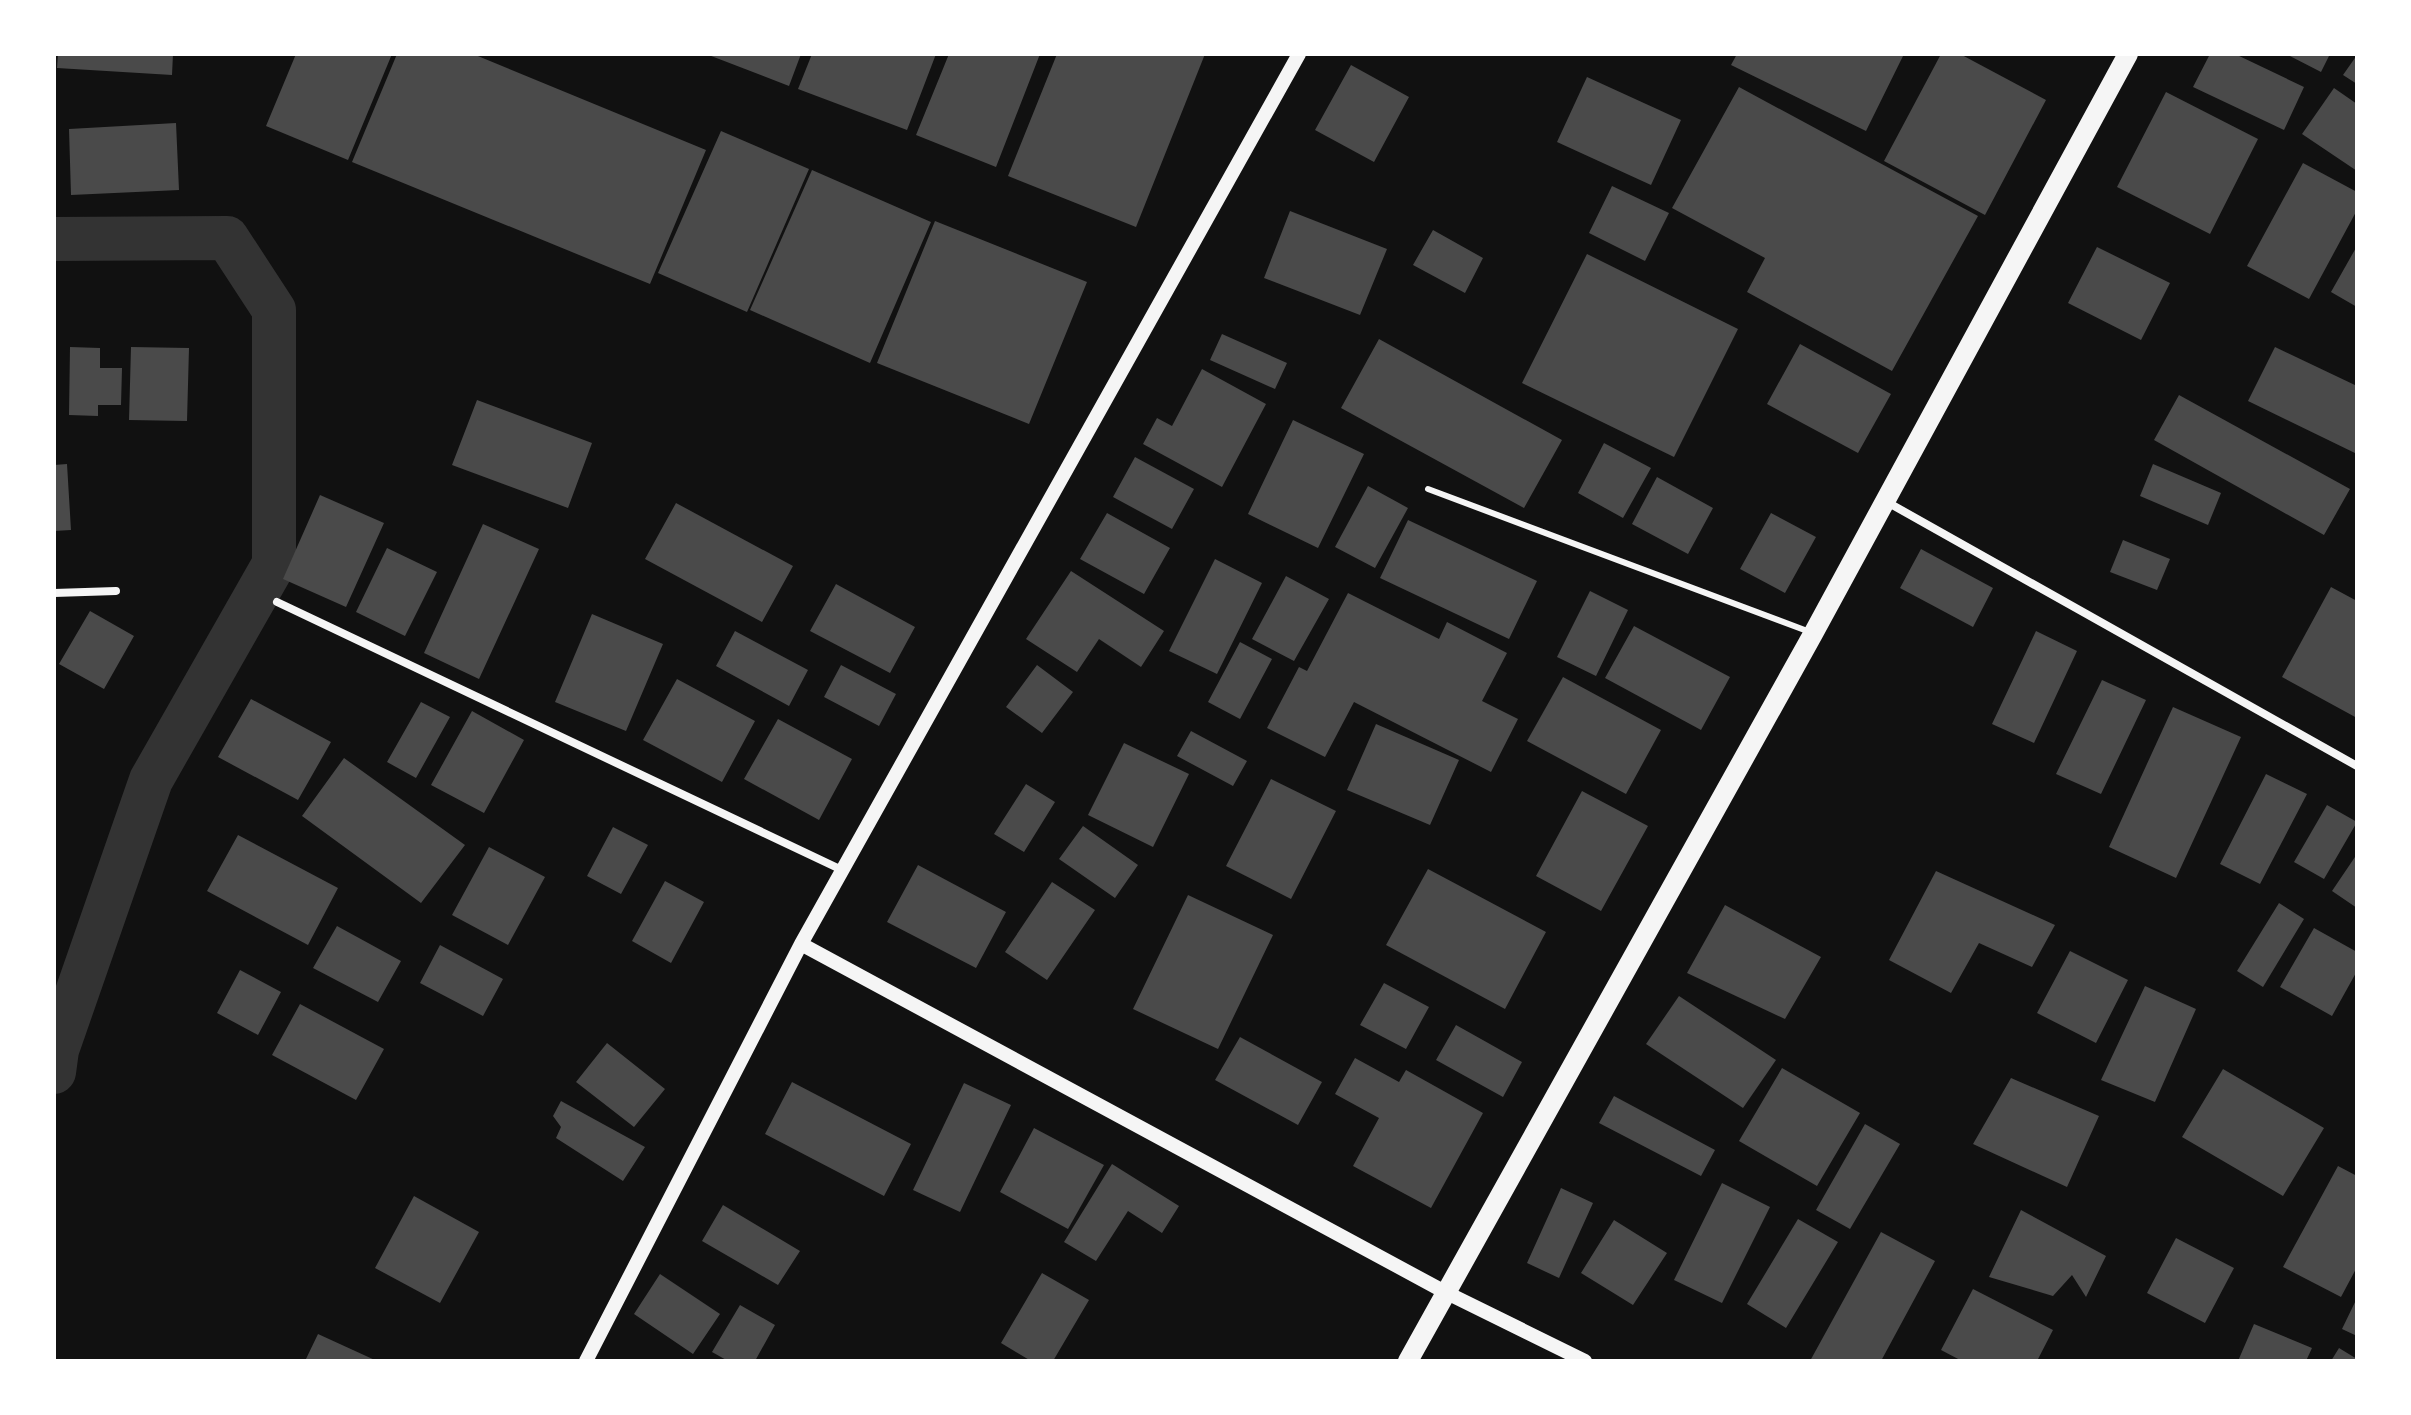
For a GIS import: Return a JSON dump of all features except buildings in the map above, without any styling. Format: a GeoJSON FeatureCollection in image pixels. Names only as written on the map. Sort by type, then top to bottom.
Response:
{"type":"FeatureCollection","features":[{"type":"Feature","properties":{"kind":"main road"},"geometry":{"type":"LineString","coordinates":[[1408,1361],[1813,634],[2128,54]]}},
{"type":"Feature","properties":{"kind":"street"},"geometry":{"type":"LineString","coordinates":[[586,1361],[801,944],[1299,54]]}},
{"type":"Feature","properties":{"kind":"street"},"geometry":{"type":"LineString","coordinates":[[1885,501],[2357,766]]}},
{"type":"Feature","properties":{"kind":"street"},"geometry":{"type":"LineString","coordinates":[[54,593],[116,591]]}},
{"type":"Feature","properties":{"kind":"street"},"geometry":{"type":"LineString","coordinates":[[277,602],[842,870]]}},
{"type":"Feature","properties":{"kind":"street"},"geometry":{"type":"LineString","coordinates":[[801,944],[1445,1292],[1585,1361]]}},
{"type":"Feature","properties":{"kind":"lane"},"geometry":{"type":"LineString","coordinates":[[1428,489],[1813,634]]}},
{"type":"Feature","properties":{"kind":"waterway"},"geometry":{"type":"LineString","coordinates":[[54,239],[227,238],[274,310],[274,564],[151,780],[57,1050],[54,1072]]}}]}
